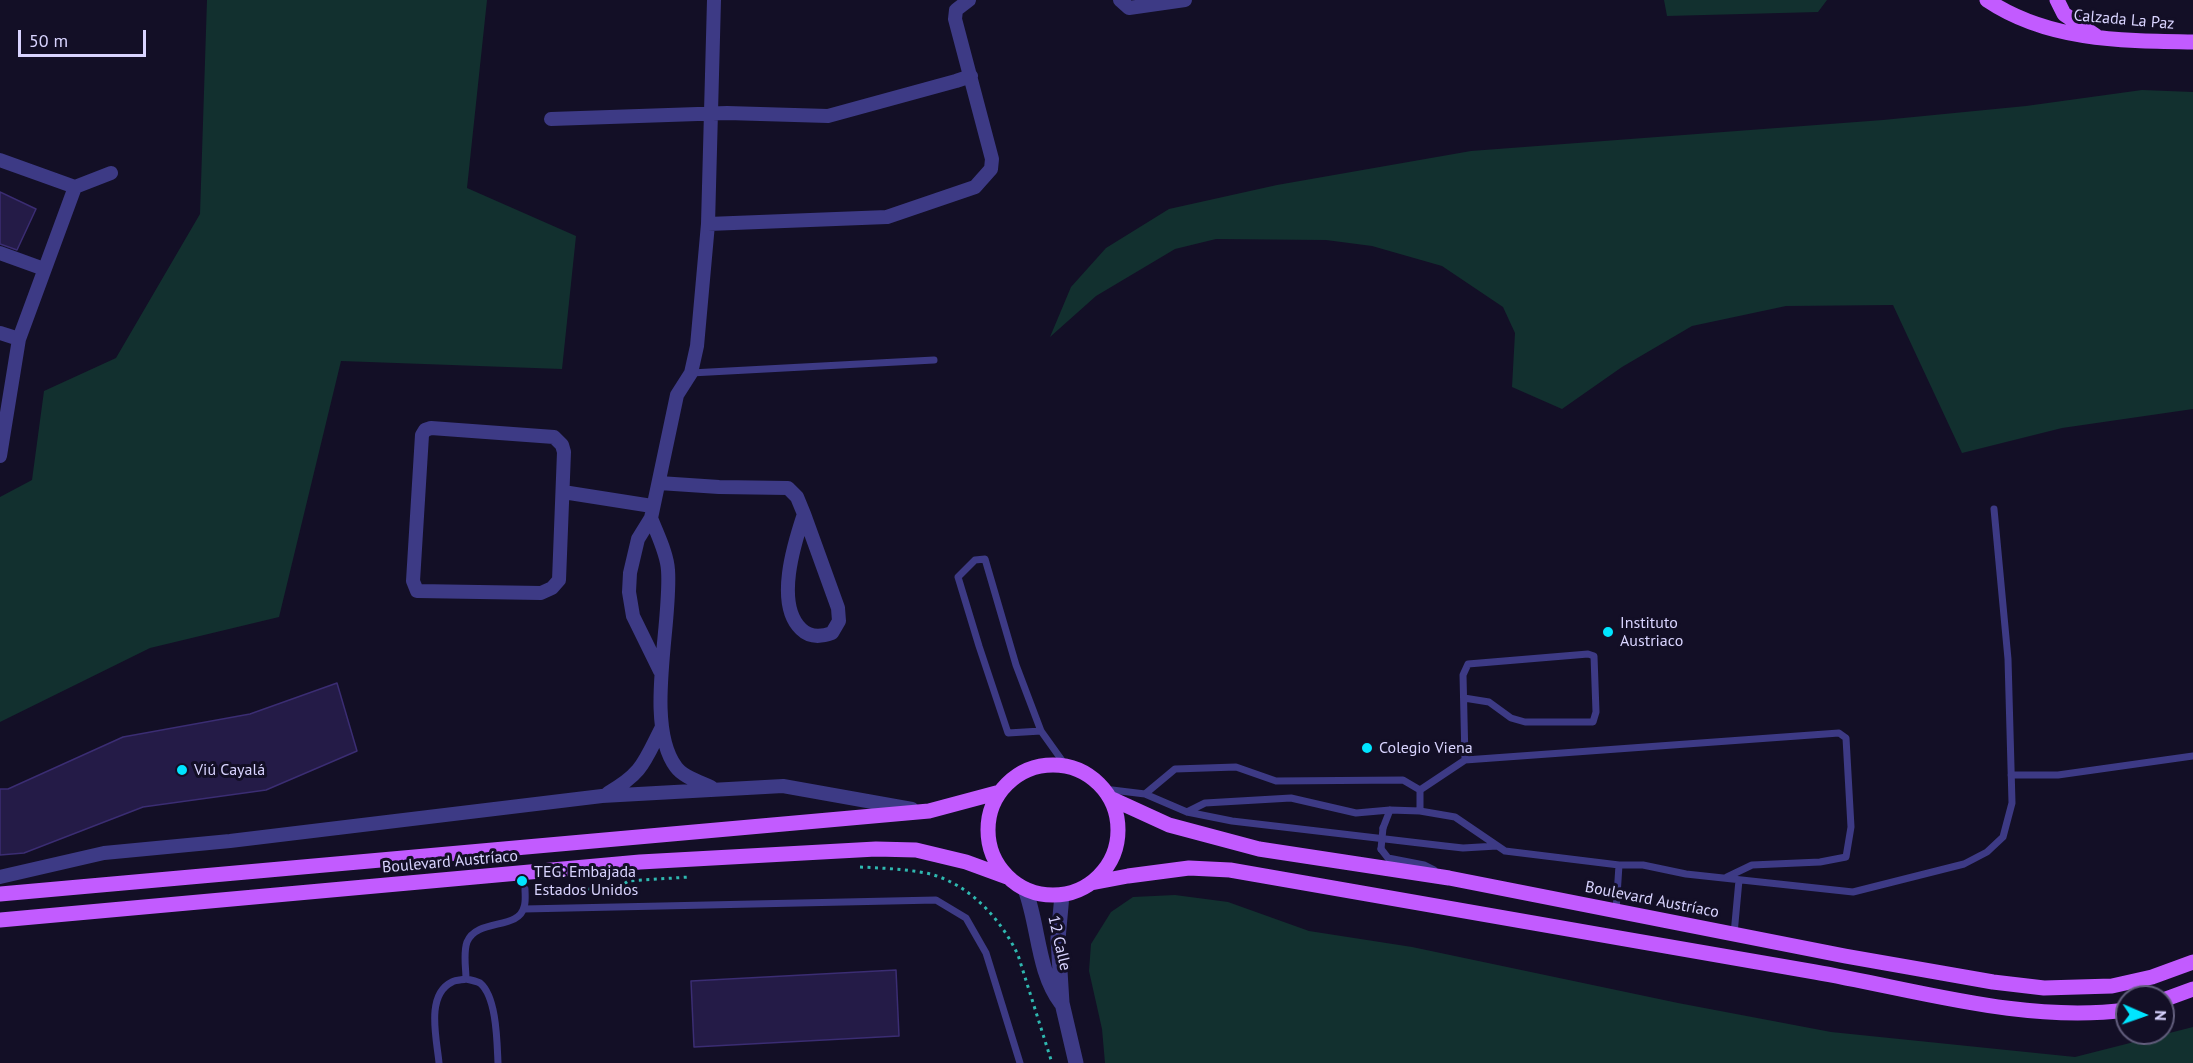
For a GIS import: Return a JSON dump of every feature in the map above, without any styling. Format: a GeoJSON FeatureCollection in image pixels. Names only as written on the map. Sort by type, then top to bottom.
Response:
{"type":"FeatureCollection","features":[{"type":"Feature","properties":{"kind":"main road","name":"Calzada La Paz"},"geometry":{"type":"LineString","coordinates":[[1987,0],[2011,14],[2079,37],[2193,42]]}},
{"type":"Feature","properties":{"kind":"main road"},"geometry":{"type":"LineString","coordinates":[[2057,0],[2064,14],[2101,39]]}},
{"type":"Feature","properties":{"kind":"main road"},"geometry":{"type":"LineString","coordinates":[[1092,883],[1112,859],[1118,839],[1117,818],[1107,794],[1085,773],[1066,766],[1045,765],[1032,768],[1013,778],[1000,792],[990,813],[988,836],[994,858],[1007,877],[1025,889],[1041,895],[1073,893],[1092,883],[1128,876],[1189,868],[1230,870],[1840,976],[1996,1007],[2068,1014],[2115,1011]]}},
{"type":"Feature","properties":{"kind":"main road","name":"Boulevard Austríaco"},"geometry":{"type":"LineString","coordinates":[[0,894],[929,811],[1000,792]]}},
{"type":"Feature","properties":{"kind":"main road","name":"Boulevard Austríaco"},"geometry":{"type":"LineString","coordinates":[[1107,794],[1169,825],[1259,849],[1449,878],[1845,956],[1994,982],[2044,988],[2112,986],[2152,977],[2193,962]]}},
{"type":"Feature","properties":{"kind":"main road","name":"Boulevard Austríaco"},"geometry":{"type":"LineString","coordinates":[[0,920],[640,862],[876,849],[916,850],[966,862],[1007,877]]}},
{"type":"Feature","properties":{"kind":"main road"},"geometry":{"type":"LineString","coordinates":[[2175,996],[2193,989]]}},
{"type":"Feature","properties":{"kind":"street"},"geometry":{"type":"LineString","coordinates":[[660,671],[633,616],[629,592],[633,555],[651,512],[659,483],[677,395],[691,372],[698,346],[708,224],[714,0]]}},
{"type":"Feature","properties":{"kind":"street"},"geometry":{"type":"LineString","coordinates":[[708,224],[887,217],[975,188],[991,169],[992,159],[955,20],[956,10],[969,0]]}},
{"type":"Feature","properties":{"kind":"street"},"geometry":{"type":"LineString","coordinates":[[1120,0],[1129,8],[1185,0]]}},
{"type":"Feature","properties":{"kind":"street"},"geometry":{"type":"LineString","coordinates":[[551,119],[712,113],[828,116],[971,76]]}},
{"type":"Feature","properties":{"kind":"street"},"geometry":{"type":"LineString","coordinates":[[0,160],[75,187],[111,173]]}},
{"type":"Feature","properties":{"kind":"street"},"geometry":{"type":"LineString","coordinates":[[0,456],[19,339],[75,187]]}},
{"type":"Feature","properties":{"kind":"street"},"geometry":{"type":"LineString","coordinates":[[0,253],[44,269]]}},
{"type":"Feature","properties":{"kind":"street"},"geometry":{"type":"LineString","coordinates":[[0,333],[19,339]]}},
{"type":"Feature","properties":{"kind":"street"},"geometry":{"type":"LineString","coordinates":[[431,428],[554,437],[562,445],[564,452],[563,492],[559,580],[552,588],[541,593],[417,591],[413,581],[422,435],[425,430],[431,428]]}},
{"type":"Feature","properties":{"kind":"street"},"geometry":{"type":"LineString","coordinates":[[659,483],[788,488],[797,497],[804,514],[838,608],[838,621],[832,633],[821,637],[803,631],[790,609],[789,574],[795,541],[804,514]]}},
{"type":"Feature","properties":{"kind":"street"},"geometry":{"type":"LineString","coordinates":[[563,492],[651,512]]}},
{"type":"Feature","properties":{"kind":"street"},"geometry":{"type":"LineString","coordinates":[[651,512],[668,567],[666,626],[660,671],[662,728],[669,754],[677,769],[684,775],[713,788]]}},
{"type":"Feature","properties":{"kind":"street"},"geometry":{"type":"LineString","coordinates":[[602,796],[623,784],[640,770],[662,728]]}},
{"type":"Feature","properties":{"kind":"street"},"geometry":{"type":"LineString","coordinates":[[0,878],[104,853],[230,841],[602,796],[713,788],[783,786],[888,806],[929,811]]}},
{"type":"Feature","properties":{"kind":"street","name":"12 Calle"},"geometry":{"type":"LineString","coordinates":[[1025,889],[1033,913],[1047,975],[1053,992],[1062,1003]]}},
{"type":"Feature","properties":{"kind":"street","name":"12 Calle"},"geometry":{"type":"LineString","coordinates":[[1062,895],[1058,939],[1062,1003],[1076,1063]]}},
{"type":"Feature","properties":{"kind":"lane"},"geometry":{"type":"LineString","coordinates":[[691,372],[934,360]]}},
{"type":"Feature","properties":{"kind":"lane"},"geometry":{"type":"LineString","coordinates":[[1187,812],[1205,803],[1291,798],[1356,813],[1390,810],[1420,811],[1455,817],[1504,851],[1619,865],[1643,865],[1686,874],[1853,892],[1964,864],[1987,852],[2003,837],[2012,803],[2008,659],[1994,509]]}},
{"type":"Feature","properties":{"kind":"lane"},"geometry":{"type":"LineString","coordinates":[[1041,731],[1008,733],[958,577],[975,560],[985,559],[1016,665],[1041,731],[1066,766]]}},
{"type":"Feature","properties":{"kind":"lane"},"geometry":{"type":"LineString","coordinates":[[1464,698],[1489,702],[1511,718],[1525,722],[1593,722],[1596,712],[1594,656],[1588,654],[1468,664],[1463,675],[1465,760]]}},
{"type":"Feature","properties":{"kind":"lane"},"geometry":{"type":"LineString","coordinates":[[1420,790],[1465,760],[1839,733],[1846,738],[1851,827],[1846,857],[1821,862],[1752,865],[1724,878]]}},
{"type":"Feature","properties":{"kind":"lane"},"geometry":{"type":"LineString","coordinates":[[2011,775],[2058,775],[2193,756]]}},
{"type":"Feature","properties":{"kind":"lane"},"geometry":{"type":"LineString","coordinates":[[1145,794],[1175,769],[1226,767],[1236,767],[1276,782],[1403,780],[1420,790]]}},
{"type":"Feature","properties":{"kind":"lane"},"geometry":{"type":"LineString","coordinates":[[1420,790],[1420,811]]}},
{"type":"Feature","properties":{"kind":"lane"},"geometry":{"type":"LineString","coordinates":[[1107,794],[1145,794],[1187,812],[1232,821],[1463,848],[1497,846]]}},
{"type":"Feature","properties":{"kind":"lane"},"geometry":{"type":"LineString","coordinates":[[1390,810],[1383,828],[1381,849],[1388,858],[1424,865],[1449,878]]}},
{"type":"Feature","properties":{"kind":"lane"},"geometry":{"type":"LineString","coordinates":[[1616,911],[1619,865]]}},
{"type":"Feature","properties":{"kind":"lane"},"geometry":{"type":"LineString","coordinates":[[1734,934],[1739,880]]}},
{"type":"Feature","properties":{"kind":"lane"},"geometry":{"type":"LineString","coordinates":[[466,979],[465,951],[471,936],[486,926],[514,920],[524,909],[525,889]]}},
{"type":"Feature","properties":{"kind":"lane"},"geometry":{"type":"LineString","coordinates":[[524,909],[936,900],[966,918],[986,953],[1020,1063]]}},
{"type":"Feature","properties":{"kind":"lane"},"geometry":{"type":"LineString","coordinates":[[439,1063],[435,1016],[437,998],[452,982],[466,979],[479,982],[486,991],[492,1008],[498,1063]]}},
{"type":"Feature","properties":{"kind":"green space"},"geometry":{"type":"Polygon","coordinates":[[[207,0],[487,0],[467,188],[576,236],[562,369],[341,361],[279,617],[150,648],[0,722],[0,497],[32,480],[44,391],[116,358],[200,214],[207,0]]]}},
{"type":"Feature","properties":{"kind":"green space"},"geometry":{"type":"Polygon","coordinates":[[[1664,0],[1827,0],[1818,12],[1667,16],[1664,0]]]}},
{"type":"Feature","properties":{"kind":"green space"},"geometry":{"type":"Polygon","coordinates":[[[2142,90],[2193,92],[2193,409],[2062,428],[1962,453],[1893,305],[1786,306],[1692,326],[1622,367],[1562,409],[1512,387],[1515,333],[1503,307],[1442,266],[1372,246],[1326,240],[1216,239],[1175,249],[1096,296],[1050,337],[1071,287],[1106,248],[1169,209],[1277,185],[1471,151],[1883,120],[2026,106],[2142,90]]]}},
{"type":"Feature","properties":{"kind":"green space"},"geometry":{"type":"Polygon","coordinates":[[[1175,895],[1228,902],[1309,931],[1412,947],[1678,1003],[1831,1032],[2075,1057],[2122,1045],[2175,1045],[2175,1032],[2193,1027],[2193,1063],[1105,1063],[1102,1029],[1089,971],[1091,944],[1111,912],[1133,897],[1175,895]]]}},
{"type":"Feature","properties":{"kind":"building"},"geometry":{"type":"Polygon","coordinates":[[[0,192],[36,209],[17,250],[0,244],[0,192]]]}},
{"type":"Feature","properties":{"kind":"building","name":"Viú Cayalá"},"geometry":{"type":"Polygon","coordinates":[[[337,683],[357,751],[266,790],[143,807],[24,853],[0,855],[0,789],[8,789],[123,737],[250,714],[337,683]]]}},
{"type":"Feature","properties":{"kind":"building"},"geometry":{"type":"Polygon","coordinates":[[[896,970],[899,1036],[694,1047],[691,981],[896,970]]]}},
{"type":"Feature","properties":{"kind":"place","name":"Instituto Austriaco"},"geometry":{"type":"Point","coordinates":[1608,632]}},
{"type":"Feature","properties":{"kind":"place","name":"Colegio Viena"},"geometry":{"type":"Point","coordinates":[1367,748]}},
{"type":"Feature","properties":{"kind":"place","name":"Viú Cayalá"},"geometry":{"type":"Point","coordinates":[182,770]}},
{"type":"Feature","properties":{"kind":"place","name":"TEG: Embajada Estados Unidos"},"geometry":{"type":"Point","coordinates":[522,881]}}]}
